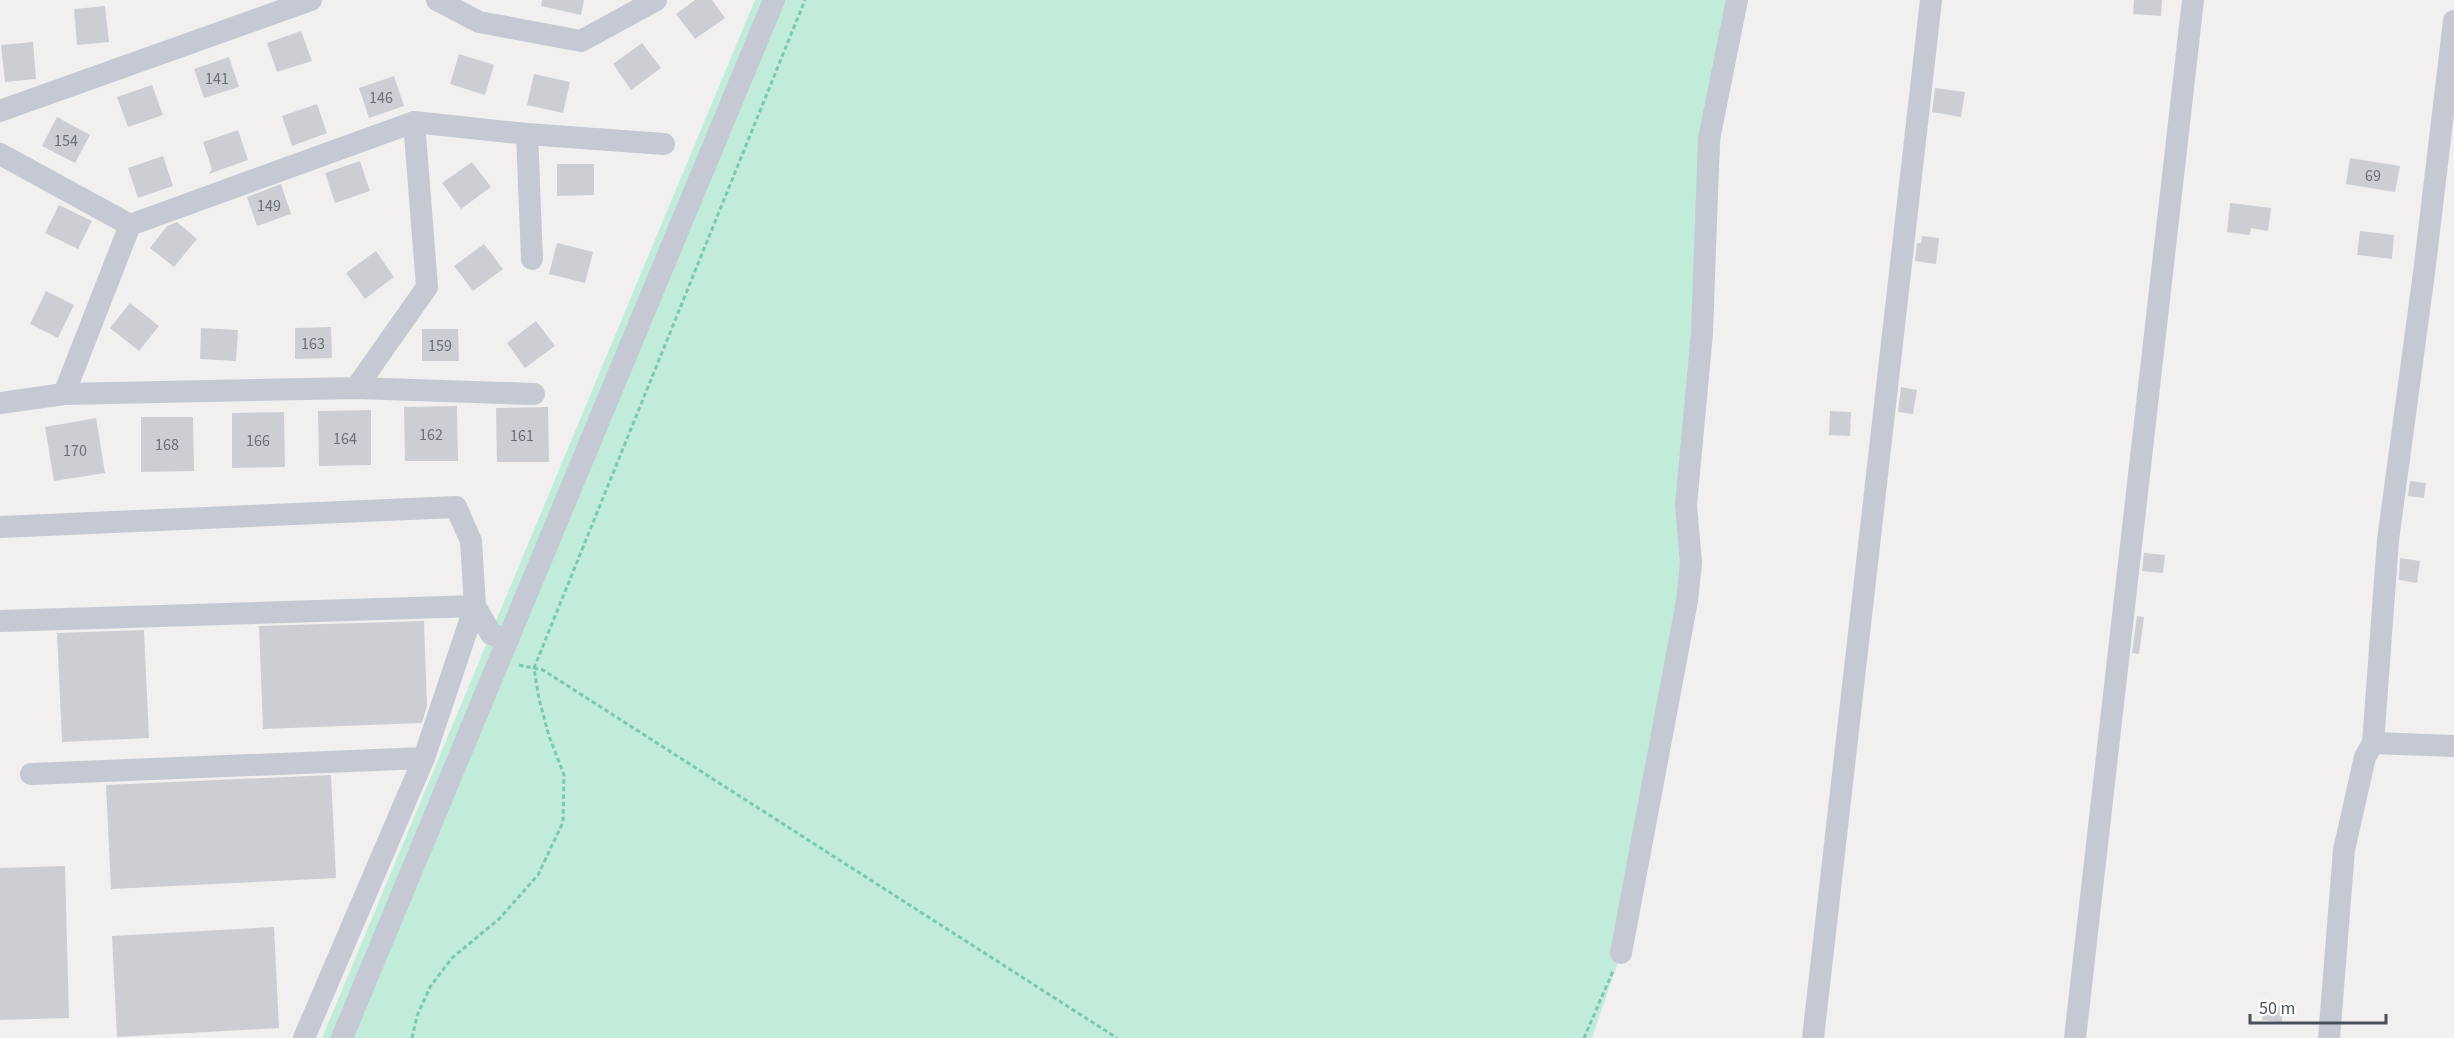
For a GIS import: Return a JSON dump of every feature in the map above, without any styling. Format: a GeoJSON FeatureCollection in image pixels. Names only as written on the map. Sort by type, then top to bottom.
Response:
{"type":"FeatureCollection","features":[{"type":"Feature","properties":{"kind":"lane"},"geometry":{"type":"LineString","coordinates":[[0,111],[311,0]]}},
{"type":"Feature","properties":{"kind":"lane"},"geometry":{"type":"LineString","coordinates":[[436,0],[479,22],[581,42],[656,0]]}},
{"type":"Feature","properties":{"kind":"lane"},"geometry":{"type":"LineString","coordinates":[[342,1038],[774,0]]}},
{"type":"Feature","properties":{"kind":"lane"},"geometry":{"type":"LineString","coordinates":[[1621,953],[1687,601],[1691,563],[1686,505],[1701,333],[1709,139],[1737,0]]}},
{"type":"Feature","properties":{"kind":"lane"},"geometry":{"type":"LineString","coordinates":[[1813,1038],[1930,0]]}},
{"type":"Feature","properties":{"kind":"lane"},"geometry":{"type":"LineString","coordinates":[[2075,1038],[2193,0]]}},
{"type":"Feature","properties":{"kind":"lane"},"geometry":{"type":"LineString","coordinates":[[2329,1038],[2344,850],[2365,757],[2373,743],[2388,540],[2424,273],[2454,21]]}},
{"type":"Feature","properties":{"kind":"lane"},"geometry":{"type":"LineString","coordinates":[[356,388],[427,287],[414,122]]}},
{"type":"Feature","properties":{"kind":"lane"},"geometry":{"type":"LineString","coordinates":[[0,154],[130,225],[414,122],[526,134],[664,144]]}},
{"type":"Feature","properties":{"kind":"lane"},"geometry":{"type":"LineString","coordinates":[[526,134],[532,260]]}},
{"type":"Feature","properties":{"kind":"lane"},"geometry":{"type":"LineString","coordinates":[[64,394],[130,225]]}},
{"type":"Feature","properties":{"kind":"lane"},"geometry":{"type":"LineString","coordinates":[[0,403],[64,394],[356,388],[534,394]]}},
{"type":"Feature","properties":{"kind":"lane"},"geometry":{"type":"LineString","coordinates":[[0,528],[456,507],[471,542],[475,606],[424,758],[304,1038]]}},
{"type":"Feature","properties":{"kind":"lane"},"geometry":{"type":"LineString","coordinates":[[475,606],[491,634],[508,640]]}},
{"type":"Feature","properties":{"kind":"lane"},"geometry":{"type":"LineString","coordinates":[[0,621],[475,606]]}},
{"type":"Feature","properties":{"kind":"lane"},"geometry":{"type":"LineString","coordinates":[[2373,743],[2454,747]]}},
{"type":"Feature","properties":{"kind":"lane"},"geometry":{"type":"LineString","coordinates":[[31,774],[424,758]]}},
{"type":"Feature","properties":{"kind":"path"},"geometry":{"type":"LineString","coordinates":[[412,1038],[417,1016],[430,987],[452,958],[499,919],[538,875],[563,822],[564,775],[549,736],[534,668],[805,0]]}},
{"type":"Feature","properties":{"kind":"path"},"geometry":{"type":"LineString","coordinates":[[508,640],[510,664],[543,670],[554,676],[1117,1038]]}},
{"type":"Feature","properties":{"kind":"path"},"geometry":{"type":"LineString","coordinates":[[1584,1038],[1621,953]]}},
{"type":"Feature","properties":{"kind":"green space"},"geometry":{"type":"Polygon","coordinates":[[[755,0],[1737,0],[1726,62],[1691,563],[1621,953],[1592,1038],[322,1038],[755,0]]]}},
{"type":"Feature","properties":{"kind":"building"},"geometry":{"type":"Polygon","coordinates":[[[542,0],[584,0],[581,15],[541,6],[542,0]]]}},
{"type":"Feature","properties":{"kind":"building"},"geometry":{"type":"Polygon","coordinates":[[[695,0],[712,0],[725,18],[695,39],[676,14],[695,0]]]}},
{"type":"Feature","properties":{"kind":"building"},"geometry":{"type":"Polygon","coordinates":[[[2134,0],[2162,0],[2161,16],[2133,14],[2134,0]]]}},
{"type":"Feature","properties":{"kind":"building"},"geometry":{"type":"Polygon","coordinates":[[[105,6],[109,42],[77,45],[74,9],[105,6]]]}},
{"type":"Feature","properties":{"kind":"building"},"geometry":{"type":"Polygon","coordinates":[[[301,31],[312,61],[277,72],[267,43],[301,31]]]}},
{"type":"Feature","properties":{"kind":"building"},"geometry":{"type":"Polygon","coordinates":[[[33,42],[36,79],[5,82],[1,45],[33,42]]]}},
{"type":"Feature","properties":{"kind":"building"},"geometry":{"type":"Polygon","coordinates":[[[642,43],[661,68],[631,90],[613,64],[642,43]]]}},
{"type":"Feature","properties":{"kind":"building"},"geometry":{"type":"Polygon","coordinates":[[[459,54],[494,65],[485,95],[450,84],[459,54]]]}},
{"type":"Feature","properties":{"kind":"building"},"geometry":{"type":"Polygon","coordinates":[[[229,57],[239,87],[204,98],[194,69],[229,57]]]}},
{"type":"Feature","properties":{"kind":"building"},"geometry":{"type":"Polygon","coordinates":[[[534,74],[570,82],[563,113],[527,105],[534,74]]]}},
{"type":"Feature","properties":{"kind":"building"},"geometry":{"type":"Polygon","coordinates":[[[394,76],[404,106],[369,118],[359,88],[394,76]]]}},
{"type":"Feature","properties":{"kind":"building"},"geometry":{"type":"Polygon","coordinates":[[[152,85],[163,115],[128,127],[117,97],[152,85]]]}},
{"type":"Feature","properties":{"kind":"building"},"geometry":{"type":"Polygon","coordinates":[[[1935,88],[1965,92],[1961,117],[1932,112],[1935,88]]]}},
{"type":"Feature","properties":{"kind":"building"},"geometry":{"type":"Polygon","coordinates":[[[317,104],[327,133],[292,146],[282,116],[317,104]]]}},
{"type":"Feature","properties":{"kind":"building"},"geometry":{"type":"Polygon","coordinates":[[[57,117],[90,135],[75,163],[42,146],[57,117]]]}},
{"type":"Feature","properties":{"kind":"building"},"geometry":{"type":"Polygon","coordinates":[[[238,130],[248,160],[209,174],[212,169],[203,142],[238,130]]]}},
{"type":"Feature","properties":{"kind":"building"},"geometry":{"type":"Polygon","coordinates":[[[163,156],[173,186],[138,198],[128,168],[163,156]]]}},
{"type":"Feature","properties":{"kind":"building"},"geometry":{"type":"Polygon","coordinates":[[[2350,158],[2400,166],[2395,192],[2346,184],[2350,158]]]}},
{"type":"Feature","properties":{"kind":"building"},"geometry":{"type":"Polygon","coordinates":[[[360,161],[370,191],[335,203],[325,173],[360,161]]]}},
{"type":"Feature","properties":{"kind":"building"},"geometry":{"type":"Polygon","coordinates":[[[472,162],[491,187],[461,209],[442,183],[472,162]]]}},
{"type":"Feature","properties":{"kind":"building"},"geometry":{"type":"Polygon","coordinates":[[[557,164],[594,164],[594,195],[557,196],[557,164]]]}},
{"type":"Feature","properties":{"kind":"building"},"geometry":{"type":"Polygon","coordinates":[[[281,184],[291,214],[257,226],[247,197],[281,184]]]}},
{"type":"Feature","properties":{"kind":"building"},"geometry":{"type":"Polygon","coordinates":[[[2230,203],[2271,208],[2268,231],[2251,228],[2250,235],[2227,232],[2230,203]]]}},
{"type":"Feature","properties":{"kind":"building"},"geometry":{"type":"Polygon","coordinates":[[[59,205],[92,221],[78,249],[45,233],[59,205]]]}},
{"type":"Feature","properties":{"kind":"building"},"geometry":{"type":"Polygon","coordinates":[[[177,222],[197,239],[174,267],[150,248],[167,226],[177,222]]]}},
{"type":"Feature","properties":{"kind":"building"},"geometry":{"type":"Polygon","coordinates":[[[2360,231],[2394,235],[2392,259],[2357,255],[2360,231]]]}},
{"type":"Feature","properties":{"kind":"building"},"geometry":{"type":"Polygon","coordinates":[[[1922,236],[1939,238],[1936,264],[1915,261],[1917,243],[1921,243],[1922,236]]]}},
{"type":"Feature","properties":{"kind":"building"},"geometry":{"type":"Polygon","coordinates":[[[557,243],[593,252],[585,283],[549,274],[557,243]]]}},
{"type":"Feature","properties":{"kind":"building"},"geometry":{"type":"Polygon","coordinates":[[[484,244],[503,269],[473,291],[454,266],[484,244]]]}},
{"type":"Feature","properties":{"kind":"building"},"geometry":{"type":"Polygon","coordinates":[[[376,251],[394,277],[365,299],[346,273],[376,251]]]}},
{"type":"Feature","properties":{"kind":"building"},"geometry":{"type":"Polygon","coordinates":[[[46,291],[74,305],[58,338],[30,324],[46,291]]]}},
{"type":"Feature","properties":{"kind":"building"},"geometry":{"type":"Polygon","coordinates":[[[130,303],[159,326],[139,351],[110,328],[130,303]]]}},
{"type":"Feature","properties":{"kind":"building"},"geometry":{"type":"Polygon","coordinates":[[[536,321],[555,346],[525,368],[507,343],[536,321]]]}},
{"type":"Feature","properties":{"kind":"building"},"geometry":{"type":"Polygon","coordinates":[[[331,327],[332,358],[295,359],[295,328],[331,327]]]}},
{"type":"Feature","properties":{"kind":"building"},"geometry":{"type":"Polygon","coordinates":[[[201,328],[238,330],[236,361],[200,359],[201,328]]]}},
{"type":"Feature","properties":{"kind":"building"},"geometry":{"type":"Polygon","coordinates":[[[422,329],[458,329],[459,361],[422,361],[422,329]]]}},
{"type":"Feature","properties":{"kind":"building"},"geometry":{"type":"Polygon","coordinates":[[[1901,387],[1917,390],[1913,414],[1898,412],[1901,387]]]}},
{"type":"Feature","properties":{"kind":"building"},"geometry":{"type":"Polygon","coordinates":[[[457,406],[458,461],[405,461],[404,407],[457,406]]]}},
{"type":"Feature","properties":{"kind":"building"},"geometry":{"type":"Polygon","coordinates":[[[548,407],[549,462],[497,462],[496,408],[548,407]]]}},
{"type":"Feature","properties":{"kind":"building"},"geometry":{"type":"Polygon","coordinates":[[[371,410],[371,465],[319,466],[318,411],[371,410]]]}},
{"type":"Feature","properties":{"kind":"building"},"geometry":{"type":"Polygon","coordinates":[[[1830,411],[1851,412],[1850,436],[1829,435],[1830,411]]]}},
{"type":"Feature","properties":{"kind":"building"},"geometry":{"type":"Polygon","coordinates":[[[284,412],[285,467],[232,468],[232,413],[284,412]]]}},
{"type":"Feature","properties":{"kind":"building"},"geometry":{"type":"Polygon","coordinates":[[[141,417],[193,417],[194,471],[141,472],[141,417]]]}},
{"type":"Feature","properties":{"kind":"building"},"geometry":{"type":"Polygon","coordinates":[[[96,418],[105,473],[54,481],[45,427],[96,418]]]}},
{"type":"Feature","properties":{"kind":"building"},"geometry":{"type":"Polygon","coordinates":[[[2410,481],[2426,483],[2424,498],[2408,496],[2410,481]]]}},
{"type":"Feature","properties":{"kind":"building"},"geometry":{"type":"Polygon","coordinates":[[[2144,553],[2165,555],[2163,573],[2142,571],[2144,553]]]}},
{"type":"Feature","properties":{"kind":"building"},"geometry":{"type":"Polygon","coordinates":[[[2400,558],[2420,561],[2417,583],[2399,580],[2400,558]]]}},
{"type":"Feature","properties":{"kind":"building"},"geometry":{"type":"Polygon","coordinates":[[[2137,616],[2144,617],[2139,654],[2132,653],[2137,616]]]}},
{"type":"Feature","properties":{"kind":"building"},"geometry":{"type":"Polygon","coordinates":[[[424,621],[427,706],[422,723],[263,729],[259,626],[424,621]]]}},
{"type":"Feature","properties":{"kind":"building"},"geometry":{"type":"Polygon","coordinates":[[[144,630],[149,738],[62,742],[57,633],[144,630]]]}},
{"type":"Feature","properties":{"kind":"building"},"geometry":{"type":"Polygon","coordinates":[[[331,775],[336,878],[111,889],[106,785],[331,775]]]}},
{"type":"Feature","properties":{"kind":"building"},"geometry":{"type":"Polygon","coordinates":[[[65,866],[69,1018],[0,1020],[0,868],[65,866]]]}},
{"type":"Feature","properties":{"kind":"building"},"geometry":{"type":"Polygon","coordinates":[[[274,927],[279,1028],[117,1037],[112,936],[274,927]]]}},
{"type":"Feature","properties":{"kind":"building"},"geometry":{"type":"Polygon","coordinates":[[[2263,1005],[2283,1006],[2282,1022],[2262,1020],[2263,1005]]]}}]}
